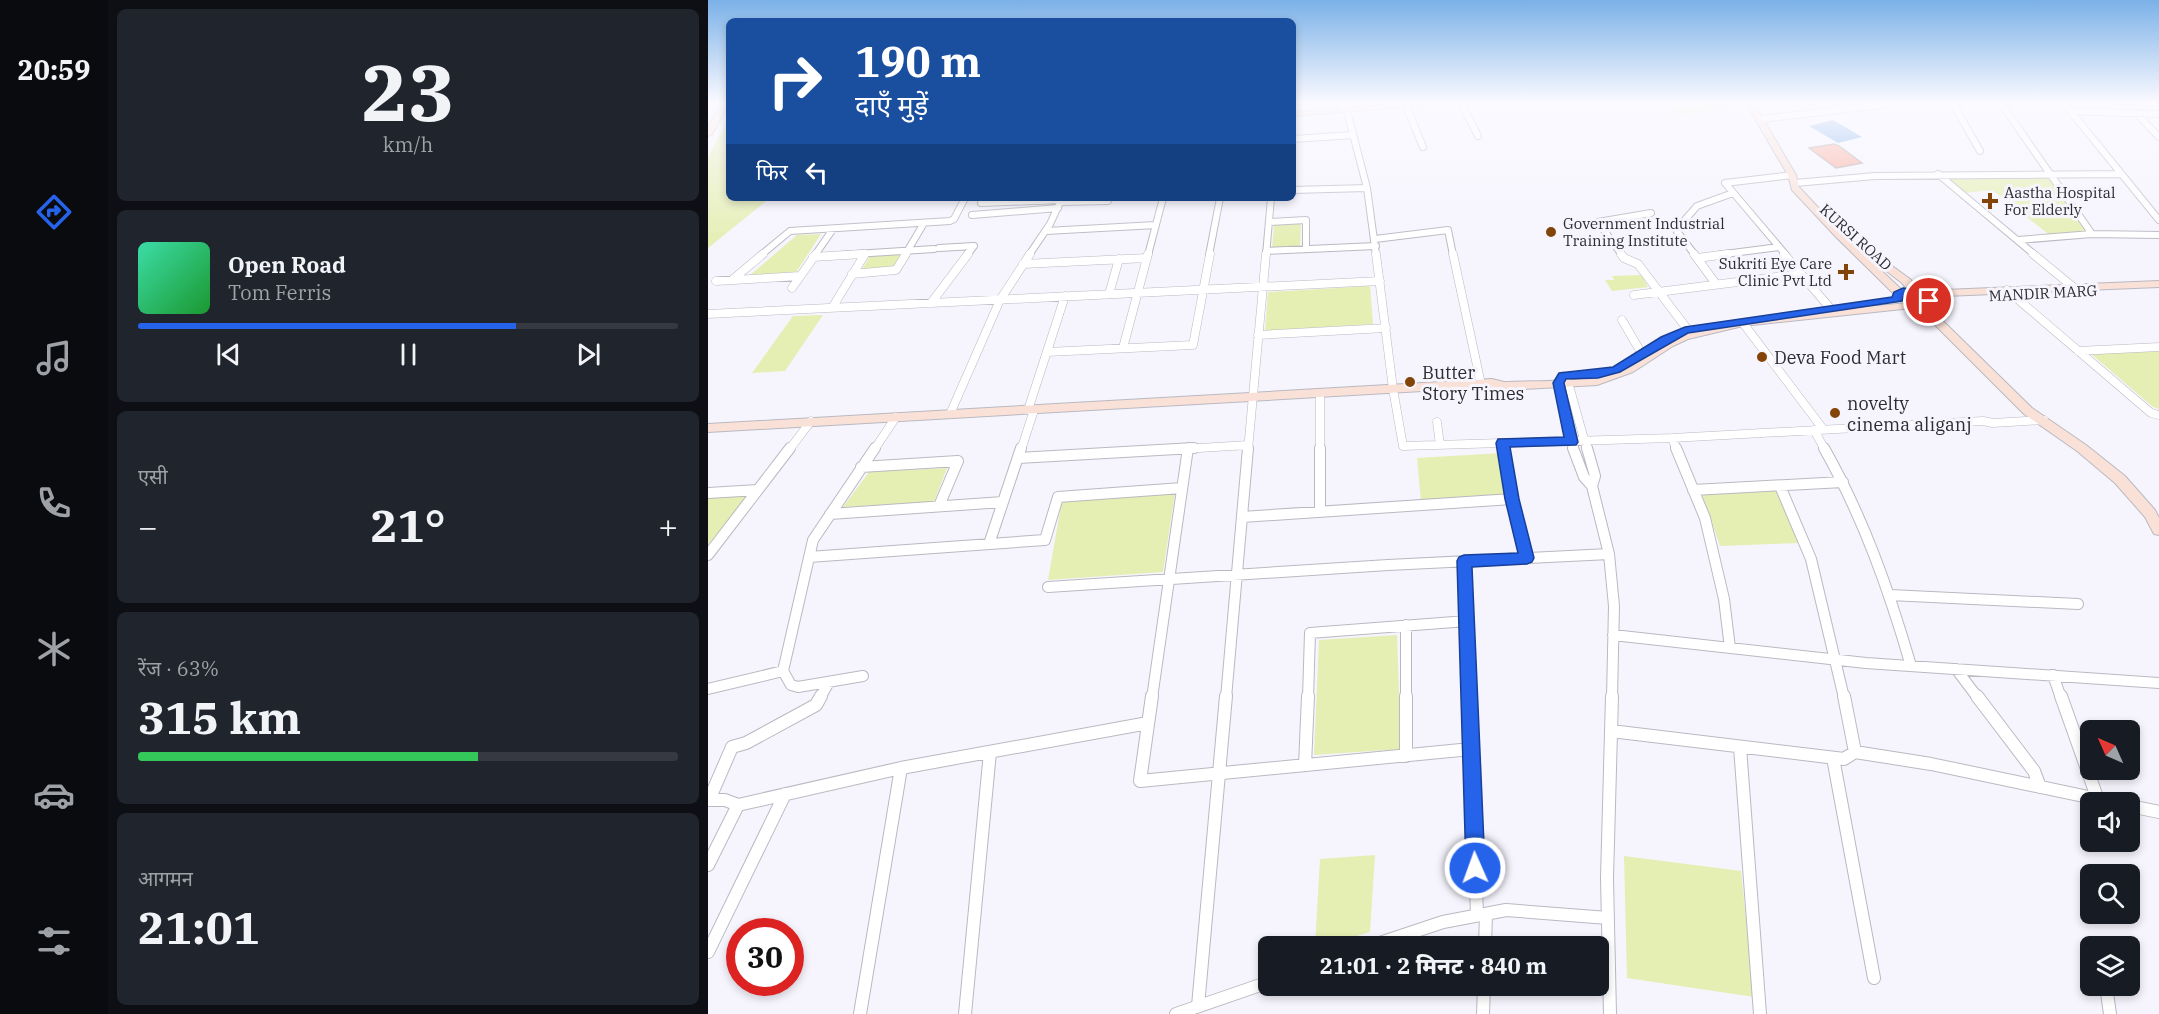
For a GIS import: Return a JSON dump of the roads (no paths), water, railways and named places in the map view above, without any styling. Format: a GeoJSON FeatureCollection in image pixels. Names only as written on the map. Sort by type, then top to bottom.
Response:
{"type":"FeatureCollection","features":[{"type":"Feature","properties":{"kind":"main road","name":"KURSI ROAD"},"geometry":{"type":"LineString","coordinates":[[1777,149],[1794,181],[1795,188],[1898,296],[1919,301]]}},
{"type":"Feature","properties":{"kind":"main road","name":"KURSI ROAD"},"geometry":{"type":"LineString","coordinates":[[1794,181],[1846,232],[1906,281],[1919,301],[1939,323],[2039,418],[2111,471],[2141,502],[2159,530]]}},
{"type":"Feature","properties":{"kind":"main road","name":"MANDIR MARG"},"geometry":{"type":"LineString","coordinates":[[1919,301],[2009,292],[2159,286]]}},
{"type":"Feature","properties":{"kind":"main road"},"geometry":{"type":"LineString","coordinates":[[708,428],[1486,383],[1504,386],[1563,380],[1616,370],[1665,339],[1690,332],[1898,296],[1919,301]]}},
{"type":"Feature","properties":{"kind":"main road"},"geometry":{"type":"LineString","coordinates":[[1563,380],[1597,381],[1614,375],[1690,332],[1743,323],[1919,301]]}},
{"type":"Feature","properties":{"kind":"street"},"geometry":{"type":"LineString","coordinates":[[1357,149],[1367,188],[1376,242],[1393,389],[1403,446],[1672,438],[1983,421],[1993,423],[2039,418]]}},
{"type":"Feature","properties":{"kind":"street"},"geometry":{"type":"LineString","coordinates":[[2033,149],[2092,234]]}},
{"type":"Feature","properties":{"kind":"street"},"geometry":{"type":"LineString","coordinates":[[2101,149],[2159,220]]}},
{"type":"Feature","properties":{"kind":"street"},"geometry":{"type":"LineString","coordinates":[[1830,308],[1725,183],[1938,174],[2121,174]]}},
{"type":"Feature","properties":{"kind":"street"},"geometry":{"type":"LineString","coordinates":[[1938,174],[2075,289]]}},
{"type":"Feature","properties":{"kind":"street"},"geometry":{"type":"LineString","coordinates":[[1296,190],[1367,188]]}},
{"type":"Feature","properties":{"kind":"street"},"geometry":{"type":"LineString","coordinates":[[1716,284],[1676,230],[1697,206],[1733,193]]}},
{"type":"Feature","properties":{"kind":"street"},"geometry":{"type":"LineString","coordinates":[[732,280],[788,232],[952,220],[963,201]]}},
{"type":"Feature","properties":{"kind":"street"},"geometry":{"type":"LineString","coordinates":[[981,204],[1108,201]]}},
{"type":"Feature","properties":{"kind":"street"},"geometry":{"type":"LineString","coordinates":[[1123,348],[1162,201]]}},
{"type":"Feature","properties":{"kind":"street"},"geometry":{"type":"LineString","coordinates":[[1047,352],[1193,345],[1219,201]]}},
{"type":"Feature","properties":{"kind":"street"},"geometry":{"type":"LineString","coordinates":[[1198,1006],[1271,201]]}},
{"type":"Feature","properties":{"kind":"street"},"geometry":{"type":"LineString","coordinates":[[972,215],[1060,202]]}},
{"type":"Feature","properties":{"kind":"street"},"geometry":{"type":"LineString","coordinates":[[950,414],[1000,300],[1046,231],[1060,202]]}},
{"type":"Feature","properties":{"kind":"street"},"geometry":{"type":"LineString","coordinates":[[1651,213],[1598,222],[1624,258],[1638,264],[1657,292],[1690,332]]}},
{"type":"Feature","properties":{"kind":"street"},"geometry":{"type":"LineString","coordinates":[[1269,222],[1306,220],[1306,249]]}},
{"type":"Feature","properties":{"kind":"street"},"geometry":{"type":"LineString","coordinates":[[852,274],[895,271],[924,223]]}},
{"type":"Feature","properties":{"kind":"street"},"geometry":{"type":"LineString","coordinates":[[1046,231],[1156,225]]}},
{"type":"Feature","properties":{"kind":"street"},"geometry":{"type":"LineString","coordinates":[[792,288],[833,229]]}},
{"type":"Feature","properties":{"kind":"street"},"geometry":{"type":"LineString","coordinates":[[1266,251],[1376,242],[1448,230],[1486,383]]}},
{"type":"Feature","properties":{"kind":"street"},"geometry":{"type":"LineString","coordinates":[[2018,240],[2092,234],[2159,235]]}},
{"type":"Feature","properties":{"kind":"street"},"geometry":{"type":"LineString","coordinates":[[813,257],[974,246],[931,303]]}},
{"type":"Feature","properties":{"kind":"street"},"geometry":{"type":"LineString","coordinates":[[1696,258],[1779,248]]}},
{"type":"Feature","properties":{"kind":"street"},"geometry":{"type":"LineString","coordinates":[[832,308],[865,254]]}},
{"type":"Feature","properties":{"kind":"street"},"geometry":{"type":"LineString","coordinates":[[1023,264],[1147,258]]}},
{"type":"Feature","properties":{"kind":"street"},"geometry":{"type":"LineString","coordinates":[[1109,294],[1119,259]]}},
{"type":"Feature","properties":{"kind":"street"},"geometry":{"type":"LineString","coordinates":[[1634,295],[1801,274]]}},
{"type":"Feature","properties":{"kind":"street"},"geometry":{"type":"LineString","coordinates":[[716,281],[800,276]]}},
{"type":"Feature","properties":{"kind":"street"},"geometry":{"type":"LineString","coordinates":[[708,314],[1380,281]]}},
{"type":"Feature","properties":{"kind":"street"},"geometry":{"type":"LineString","coordinates":[[2009,292],[2151,413],[2159,415]]}},
{"type":"Feature","properties":{"kind":"street"},"geometry":{"type":"LineString","coordinates":[[989,544],[1018,458],[1065,296]]}},
{"type":"Feature","properties":{"kind":"street"},"geometry":{"type":"LineString","coordinates":[[1622,320],[1642,354]]}},
{"type":"Feature","properties":{"kind":"street"},"geometry":{"type":"LineString","coordinates":[[1743,323],[1818,429],[1843,482],[1890,595],[1911,666]]}},
{"type":"Feature","properties":{"kind":"street"},"geometry":{"type":"LineString","coordinates":[[1258,335],[1386,328]]}},
{"type":"Feature","properties":{"kind":"street"},"geometry":{"type":"LineString","coordinates":[[2078,351],[2159,347]]}},
{"type":"Feature","properties":{"kind":"street"},"geometry":{"type":"LineString","coordinates":[[1563,380],[1595,476],[1593,486],[1610,554],[1614,606],[1608,918],[1610,1014]]}},
{"type":"Feature","properties":{"kind":"street"},"geometry":{"type":"LineString","coordinates":[[1563,380],[1572,442],[1584,477],[1593,486]]}},
{"type":"Feature","properties":{"kind":"street"},"geometry":{"type":"LineString","coordinates":[[1320,393],[1320,512]]}},
{"type":"Feature","properties":{"kind":"street"},"geometry":{"type":"LineString","coordinates":[[863,676],[794,686],[783,671],[813,540],[896,417]]}},
{"type":"Feature","properties":{"kind":"street"},"geometry":{"type":"LineString","coordinates":[[708,555],[811,421]]}},
{"type":"Feature","properties":{"kind":"street"},"geometry":{"type":"LineString","coordinates":[[1437,422],[1440,445]]}},
{"type":"Feature","properties":{"kind":"street"},"geometry":{"type":"LineString","coordinates":[[1672,438],[1705,518],[1718,576],[1730,648]]}},
{"type":"Feature","properties":{"kind":"street"},"geometry":{"type":"LineString","coordinates":[[1503,443],[1512,499],[1527,558]]}},
{"type":"Feature","properties":{"kind":"street"},"geometry":{"type":"LineString","coordinates":[[1018,458],[1248,445]]}},
{"type":"Feature","properties":{"kind":"street"},"geometry":{"type":"LineString","coordinates":[[1188,448],[1140,781],[1471,749]]}},
{"type":"Feature","properties":{"kind":"street"},"geometry":{"type":"LineString","coordinates":[[861,467],[958,461],[939,506]]}},
{"type":"Feature","properties":{"kind":"street"},"geometry":{"type":"LineString","coordinates":[[1694,490],[1843,482]]}},
{"type":"Feature","properties":{"kind":"street"},"geometry":{"type":"LineString","coordinates":[[1780,486],[1811,559],[1837,660],[1855,752]]}},
{"type":"Feature","properties":{"kind":"street"},"geometry":{"type":"LineString","coordinates":[[809,557],[1045,540],[1058,496],[1182,488]]}},
{"type":"Feature","properties":{"kind":"street"},"geometry":{"type":"LineString","coordinates":[[708,493],[758,490]]}},
{"type":"Feature","properties":{"kind":"street"},"geometry":{"type":"LineString","coordinates":[[1242,517],[1512,499]]}},
{"type":"Feature","properties":{"kind":"street"},"geometry":{"type":"LineString","coordinates":[[830,514],[1003,502]]}},
{"type":"Feature","properties":{"kind":"street"},"geometry":{"type":"LineString","coordinates":[[1048,587],[1237,574],[1610,554]]}},
{"type":"Feature","properties":{"kind":"street"},"geometry":{"type":"LineString","coordinates":[[1464,561],[1471,749],[1484,936]]}},
{"type":"Feature","properties":{"kind":"street"},"geometry":{"type":"LineString","coordinates":[[1890,595],[2078,604]]}},
{"type":"Feature","properties":{"kind":"street"},"geometry":{"type":"LineString","coordinates":[[1305,765],[1310,633],[1467,621]]}},
{"type":"Feature","properties":{"kind":"street"},"geometry":{"type":"LineString","coordinates":[[1406,625],[1406,756]]}},
{"type":"Feature","properties":{"kind":"street"},"geometry":{"type":"LineString","coordinates":[[1613,635],[1837,660],[2159,683]]}},
{"type":"Feature","properties":{"kind":"street"},"geometry":{"type":"LineString","coordinates":[[1956,669],[2034,771],[2040,787]]}},
{"type":"Feature","properties":{"kind":"street"},"geometry":{"type":"LineString","coordinates":[[708,689],[783,671]]}},
{"type":"Feature","properties":{"kind":"street"},"geometry":{"type":"LineString","coordinates":[[2053,675],[2095,792]]}},
{"type":"Feature","properties":{"kind":"street"},"geometry":{"type":"LineString","coordinates":[[829,682],[816,705],[746,743],[732,747],[708,800],[725,800],[738,805],[901,768],[1148,723]]}},
{"type":"Feature","properties":{"kind":"street"},"geometry":{"type":"LineString","coordinates":[[1611,731],[1844,759],[1855,752],[1931,764],[2080,796]]}},
{"type":"Feature","properties":{"kind":"street"},"geometry":{"type":"LineString","coordinates":[[1740,747],[1760,1014]]}},
{"type":"Feature","properties":{"kind":"street"},"geometry":{"type":"LineString","coordinates":[[965,1014],[990,752]]}},
{"type":"Feature","properties":{"kind":"street"},"geometry":{"type":"LineString","coordinates":[[1833,758],[1874,978]]}},
{"type":"Feature","properties":{"kind":"street"},"geometry":{"type":"LineString","coordinates":[[860,1014],[901,768]]}},
{"type":"Feature","properties":{"kind":"street"},"geometry":{"type":"LineString","coordinates":[[708,952],[785,794]]}},
{"type":"Feature","properties":{"kind":"street"},"geometry":{"type":"LineString","coordinates":[[708,865],[738,805]]}},
{"type":"Feature","properties":{"kind":"street"},"geometry":{"type":"LineString","coordinates":[[2140,808],[2159,812]]}},
{"type":"Feature","properties":{"kind":"street"},"geometry":{"type":"LineString","coordinates":[[1401,936],[1443,922],[1506,910],[1608,918]]}},
{"type":"Feature","properties":{"kind":"street"},"geometry":{"type":"LineString","coordinates":[[1179,1013],[1258,986]]}},
{"type":"Feature","properties":{"kind":"street"},"geometry":{"type":"LineString","coordinates":[[1483,1014],[1484,996]]}},
{"type":"Feature","properties":{"kind":"street"},"geometry":{"type":"LineString","coordinates":[[2107,996],[2110,1014]]}},
{"type":"Feature","properties":{"kind":"place","name":"Aastha Hospital For Elderly"},"geometry":{"type":"Point","coordinates":[1990,201]}},
{"type":"Feature","properties":{"kind":"place","name":"Government Industrial Training Institute"},"geometry":{"type":"Point","coordinates":[1551,232]}},
{"type":"Feature","properties":{"kind":"place","name":"Sukriti Eye Care Clinic Pvt Ltd"},"geometry":{"type":"Point","coordinates":[1846,272]}},
{"type":"Feature","properties":{"kind":"place","name":"Deva Food Mart"},"geometry":{"type":"Point","coordinates":[1762,357]}},
{"type":"Feature","properties":{"kind":"place","name":"Butter Story Times"},"geometry":{"type":"Point","coordinates":[1410,382]}},
{"type":"Feature","properties":{"kind":"place","name":"novelty cinema aliganj"},"geometry":{"type":"Point","coordinates":[1835,413]}}]}
